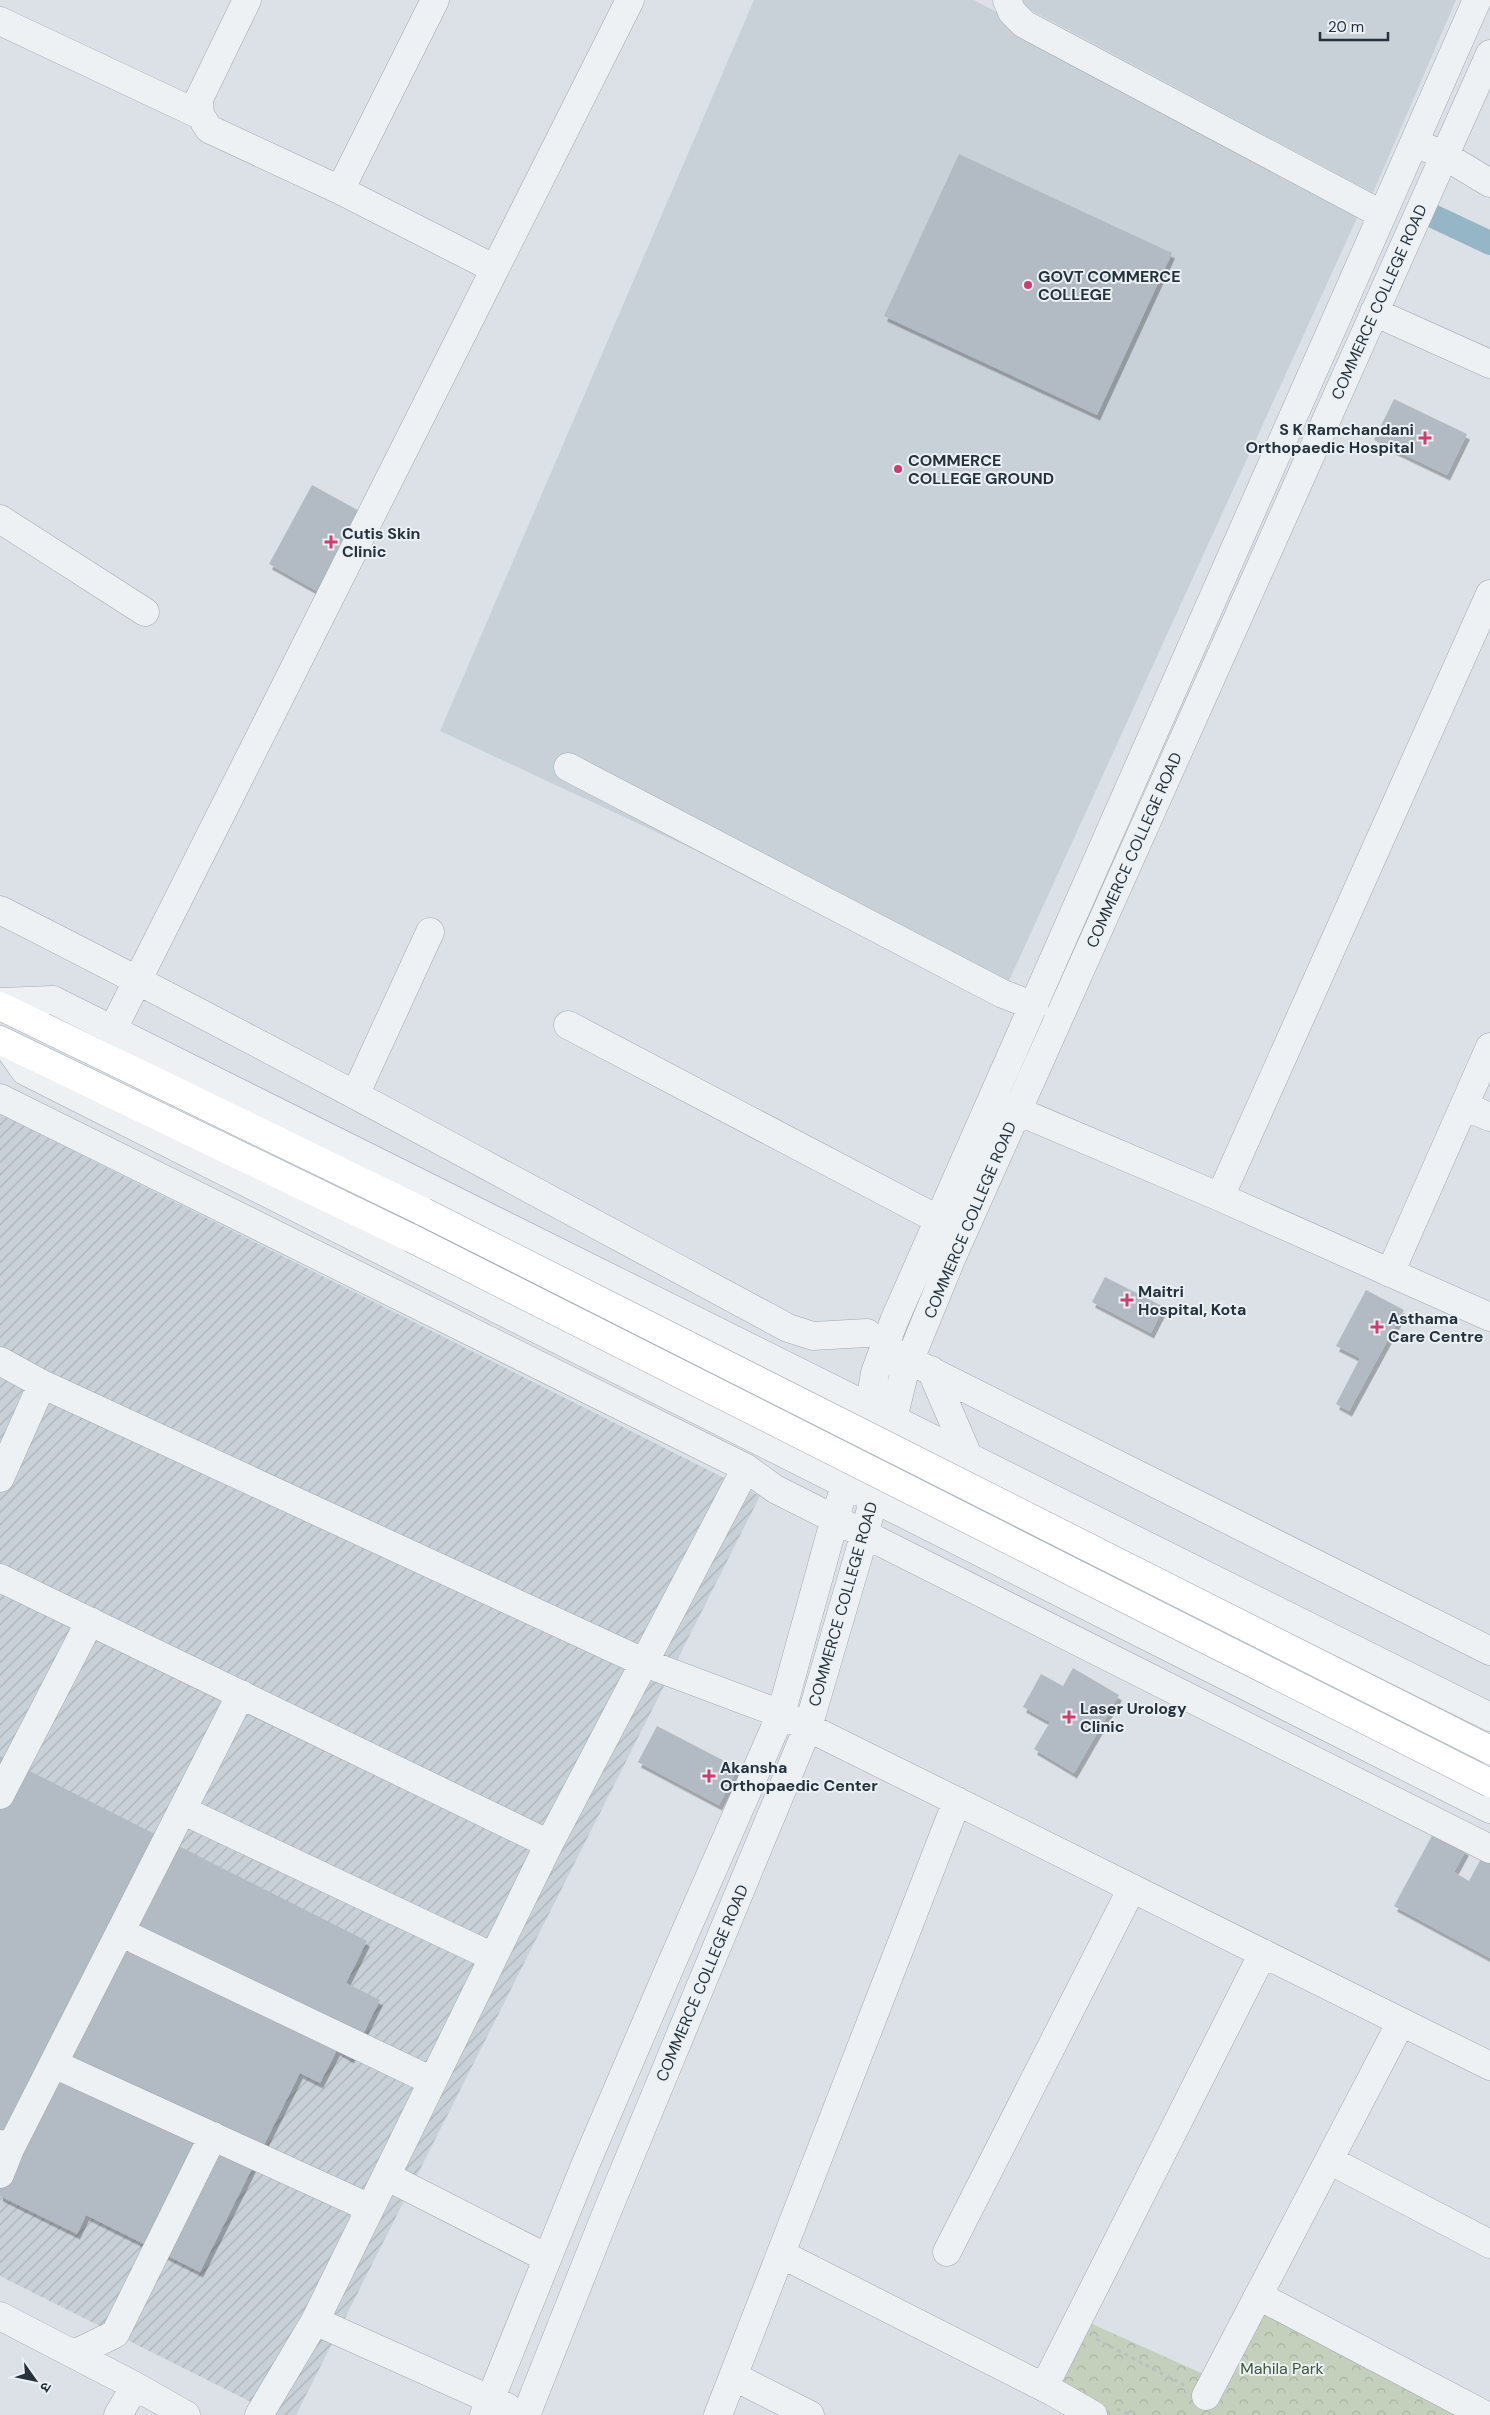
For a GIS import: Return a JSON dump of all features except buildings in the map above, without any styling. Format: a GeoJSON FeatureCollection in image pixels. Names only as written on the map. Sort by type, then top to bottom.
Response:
{"type":"FeatureCollection","features":[{"type":"Feature","properties":{"kind":"main road"},"geometry":{"type":"LineString","coordinates":[[0,1006],[424,1212],[1490,1750]]}},
{"type":"Feature","properties":{"kind":"main road"},"geometry":{"type":"LineString","coordinates":[[3,1041],[411,1238],[1490,1783]]}},
{"type":"Feature","properties":{"kind":"street"},"geometry":{"type":"LineString","coordinates":[[247,0],[199,99],[200,115],[209,129],[226,139],[340,190],[496,269]]}},
{"type":"Feature","properties":{"kind":"street"},"geometry":{"type":"LineString","coordinates":[[340,190],[435,0]]}},
{"type":"Feature","properties":{"kind":"street"},"geometry":{"type":"LineString","coordinates":[[115,1025],[630,0]]}},
{"type":"Feature","properties":{"kind":"street"},"geometry":{"type":"LineString","coordinates":[[1007,0],[1012,12],[1024,24],[1381,214]]}},
{"type":"Feature","properties":{"kind":"street"},"geometry":{"type":"LineString","coordinates":[[770,1358],[802,1355],[865,1341],[894,1321],[1477,0]]}},
{"type":"Feature","properties":{"kind":"street"},"geometry":{"type":"LineString","coordinates":[[0,21],[200,115]]}},
{"type":"Feature","properties":{"kind":"street","name":"COMMERCE COLLEGE ROAD"},"geometry":{"type":"LineString","coordinates":[[524,2415],[808,1726],[865,1534],[904,1374],[921,1365],[952,1257],[1490,54]]}},
{"type":"Feature","properties":{"kind":"street"},"geometry":{"type":"LineString","coordinates":[[1414,143],[1445,156],[1490,183]]}},
{"type":"Feature","properties":{"kind":"street"},"geometry":{"type":"LineString","coordinates":[[1374,312],[1490,364]]}},
{"type":"Feature","properties":{"kind":"street"},"geometry":{"type":"LineString","coordinates":[[0,519],[144,612]]}},
{"type":"Feature","properties":{"kind":"street"},"geometry":{"type":"LineString","coordinates":[[1220,1197],[1490,594]]}},
{"type":"Feature","properties":{"kind":"street"},"geometry":{"type":"LineString","coordinates":[[568,767],[1003,994],[1034,1006]]}},
{"type":"Feature","properties":{"kind":"street"},"geometry":{"type":"LineString","coordinates":[[0,910],[133,987],[356,1095],[788,1328],[813,1336],[865,1341],[921,1365],[1490,1651]]}},
{"type":"Feature","properties":{"kind":"street"},"geometry":{"type":"LineString","coordinates":[[356,1095],[430,932]]}},
{"type":"Feature","properties":{"kind":"street"},"geometry":{"type":"LineString","coordinates":[[0,1002],[53,1000],[115,1025],[869,1408],[1490,1717]]}},
{"type":"Feature","properties":{"kind":"street"},"geometry":{"type":"LineString","coordinates":[[568,1025],[939,1220]]}},
{"type":"Feature","properties":{"kind":"street"},"geometry":{"type":"LineString","coordinates":[[3,1041],[25,1072],[874,1497],[1490,1809]]}},
{"type":"Feature","properties":{"kind":"street"},"geometry":{"type":"LineString","coordinates":[[1390,1273],[1490,1047]]}},
{"type":"Feature","properties":{"kind":"street"},"geometry":{"type":"LineString","coordinates":[[0,1098],[746,1468],[775,1489],[1490,1848]]}},
{"type":"Feature","properties":{"kind":"street"},"geometry":{"type":"LineString","coordinates":[[992,1100],[1220,1197],[1490,1318]]}},
{"type":"Feature","properties":{"kind":"street"},"geometry":{"type":"LineString","coordinates":[[1464,1106],[1490,1117]]}},
{"type":"Feature","properties":{"kind":"street"},"geometry":{"type":"LineString","coordinates":[[487,2406],[547,2258],[670,1967],[782,1714],[835,1518],[869,1408],[875,1373],[865,1341]]}},
{"type":"Feature","properties":{"kind":"street"},"geometry":{"type":"LineString","coordinates":[[0,1361],[42,1384],[645,1663],[782,1714],[808,1726],[1490,2066]]}},
{"type":"Feature","properties":{"kind":"street"},"geometry":{"type":"LineString","coordinates":[[921,1365],[969,1458]]}},
{"type":"Feature","properties":{"kind":"street"},"geometry":{"type":"LineString","coordinates":[[0,1478],[42,1384]]}},
{"type":"Feature","properties":{"kind":"street"},"geometry":{"type":"LineString","coordinates":[[259,2415],[315,2321],[549,1844],[746,1468]]}},
{"type":"Feature","properties":{"kind":"street"},"geometry":{"type":"LineString","coordinates":[[935,1568],[948,1535]]}},
{"type":"Feature","properties":{"kind":"street"},"geometry":{"type":"LineString","coordinates":[[0,1578],[549,1844]]}},
{"type":"Feature","properties":{"kind":"street"},"geometry":{"type":"LineString","coordinates":[[0,1795],[90,1621]]}},
{"type":"Feature","properties":{"kind":"street"},"geometry":{"type":"LineString","coordinates":[[0,2174],[5,2147],[54,2064],[241,1694]]}},
{"type":"Feature","properties":{"kind":"street"},"geometry":{"type":"LineString","coordinates":[[718,2415],[957,1801]]}},
{"type":"Feature","properties":{"kind":"street"},"geometry":{"type":"LineString","coordinates":[[182,1810],[493,1958]]}},
{"type":"Feature","properties":{"kind":"street"},"geometry":{"type":"LineString","coordinates":[[947,2252],[1132,1888]]}},
{"type":"Feature","properties":{"kind":"street"},"geometry":{"type":"LineString","coordinates":[[120,1932],[432,2081]]}},
{"type":"Feature","properties":{"kind":"street"},"geometry":{"type":"LineString","coordinates":[[1044,2387],[1263,1953]]}},
{"type":"Feature","properties":{"kind":"street"},"geometry":{"type":"LineString","coordinates":[[1206,2396],[1401,2022]]}},
{"type":"Feature","properties":{"kind":"street"},"geometry":{"type":"LineString","coordinates":[[54,2064],[370,2208]]}},
{"type":"Feature","properties":{"kind":"street"},"geometry":{"type":"LineString","coordinates":[[74,2354],[115,2334],[213,2136]]}},
{"type":"Feature","properties":{"kind":"street"},"geometry":{"type":"LineString","coordinates":[[1330,2160],[1490,2244]]}},
{"type":"Feature","properties":{"kind":"street"},"geometry":{"type":"LineString","coordinates":[[386,2176],[547,2258]]}},
{"type":"Feature","properties":{"kind":"street"},"geometry":{"type":"LineString","coordinates":[[781,2254],[1044,2387],[1104,2411]]}},
{"type":"Feature","properties":{"kind":"street"},"geometry":{"type":"LineString","coordinates":[[1259,2296],[1485,2415]]}},
{"type":"Feature","properties":{"kind":"street"},"geometry":{"type":"LineString","coordinates":[[0,2316],[135,2386],[186,2415]]}},
{"type":"Feature","properties":{"kind":"street"},"geometry":{"type":"LineString","coordinates":[[315,2321],[487,2406],[524,2415]]}},
{"type":"Feature","properties":{"kind":"street"},"geometry":{"type":"LineString","coordinates":[[734,2376],[810,2415]]}},
{"type":"Feature","properties":{"kind":"street"},"geometry":{"type":"LineString","coordinates":[[118,2415],[135,2386]]}},
{"type":"Feature","properties":{"kind":"path"},"geometry":{"type":"LineString","coordinates":[[1089,2335],[1206,2396]]}},
{"type":"Feature","properties":{"kind":"path"},"geometry":{"type":"LineString","coordinates":[[1104,2411],[1130,2415]]}},
{"type":"Feature","properties":{"kind":"shaded area","name":"COMMERCE COLLEGE GROUND"},"geometry":{"type":"Polygon","coordinates":[[[754,0],[974,0],[1362,207],[1003,994],[440,731],[754,0]]]}},
{"type":"Feature","properties":{"kind":"shaded area"},"geometry":{"type":"Polygon","coordinates":[[[1012,0],[1456,0],[1373,193],[1012,0]]]}},
{"type":"Feature","properties":{"kind":"shaded area"},"geometry":{"type":"Polygon","coordinates":[[[0,1114],[760,1496],[296,2415],[277,2415],[0,2276],[0,1114]]]}},
{"type":"Feature","properties":{"kind":"green space","name":"Mahila Park"},"geometry":{"type":"Polygon","coordinates":[[[1263,2305],[1475,2415],[1099,2415],[1053,2392],[1079,2318],[1221,2382],[1263,2305]]]}},
{"type":"Feature","properties":{"kind":"waterway"},"geometry":{"type":"LineString","coordinates":[[1420,210],[1490,243]]}},
{"type":"Feature","properties":{"kind":"place","name":"GOVT COMMERCE COLLEGE"},"geometry":{"type":"Point","coordinates":[1028,285]}},
{"type":"Feature","properties":{"kind":"place","name":"S K Ramchandani Orthopaedic Hospital"},"geometry":{"type":"Point","coordinates":[1425,438]}},
{"type":"Feature","properties":{"kind":"place","name":"COMMERCE COLLEGE GROUND"},"geometry":{"type":"Point","coordinates":[898,469]}},
{"type":"Feature","properties":{"kind":"place","name":"Cutis Skin Clinic"},"geometry":{"type":"Point","coordinates":[331,542]}},
{"type":"Feature","properties":{"kind":"place","name":"Maitri Hospital, Kota"},"geometry":{"type":"Point","coordinates":[1127,1300]}},
{"type":"Feature","properties":{"kind":"place","name":"Asthama Care Centre"},"geometry":{"type":"Point","coordinates":[1377,1327]}},
{"type":"Feature","properties":{"kind":"place","name":"Laser Urology Clinic"},"geometry":{"type":"Point","coordinates":[1069,1717]}},
{"type":"Feature","properties":{"kind":"place","name":"Akansha Orthopaedic Center"},"geometry":{"type":"Point","coordinates":[709,1776]}}]}
